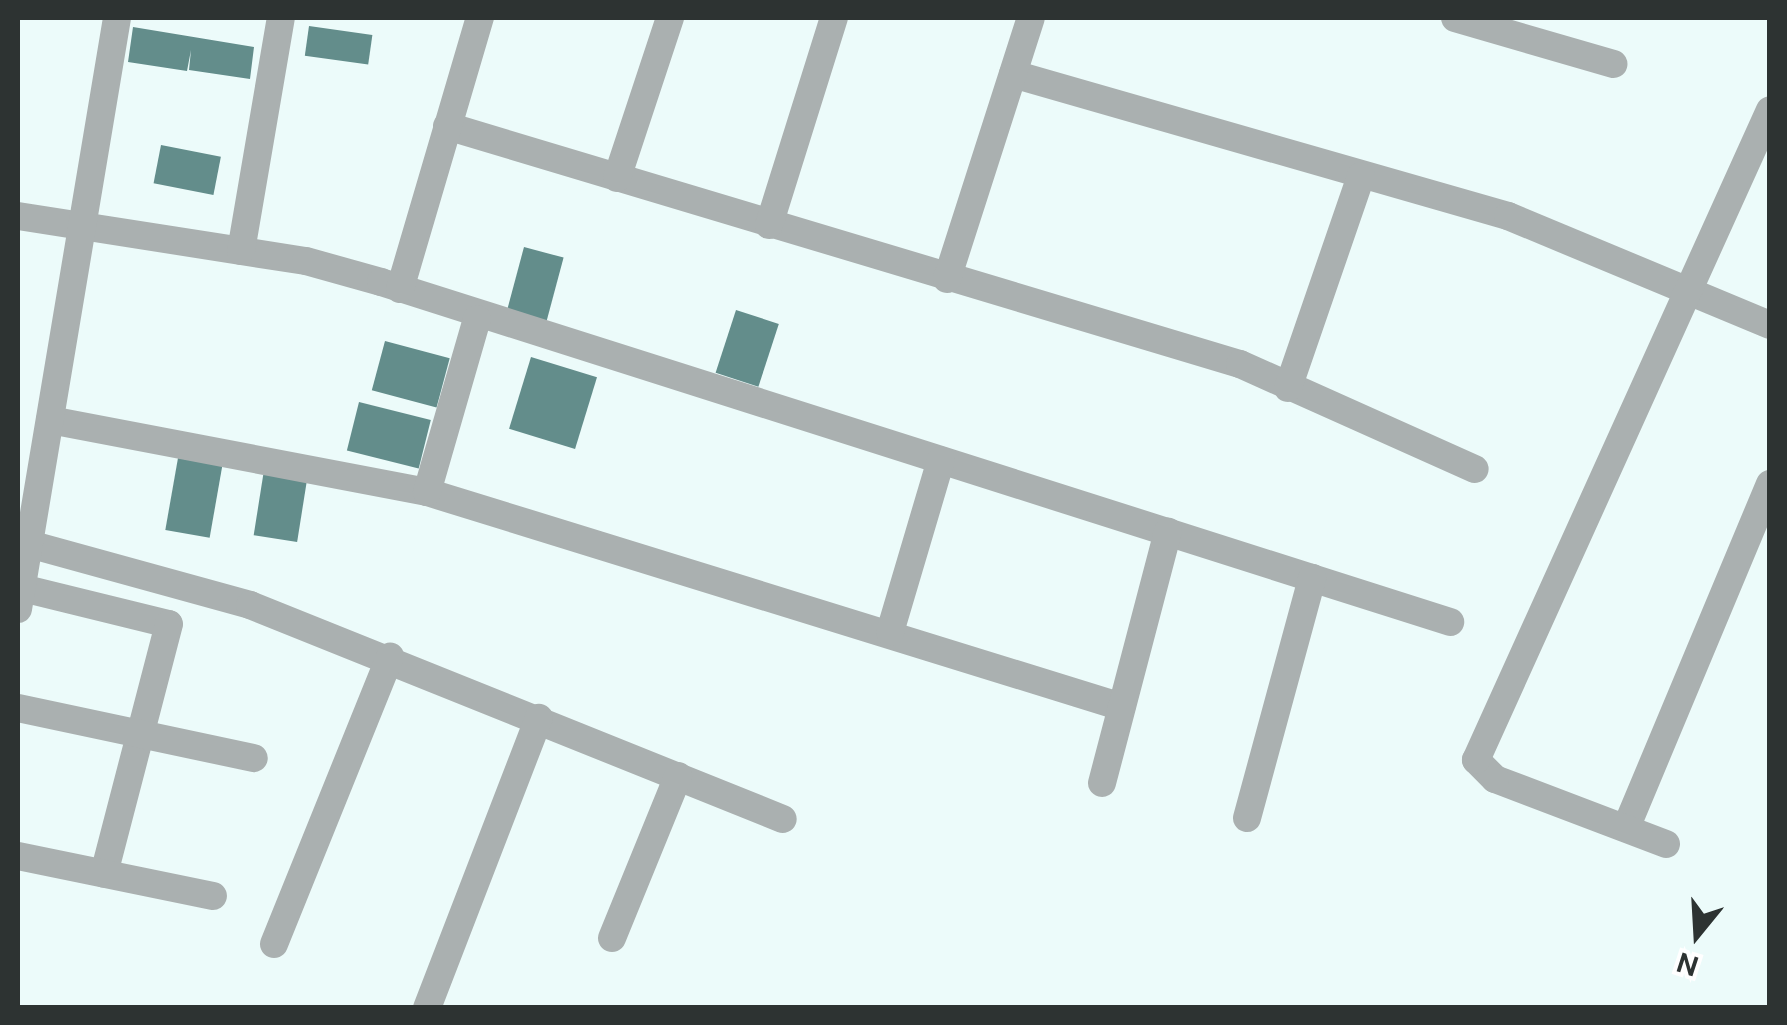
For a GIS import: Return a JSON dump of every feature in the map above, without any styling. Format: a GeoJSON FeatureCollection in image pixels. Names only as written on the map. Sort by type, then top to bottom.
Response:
{"type":"FeatureCollection","features":[{"type":"Feature","properties":{"kind":"street"},"geometry":{"type":"LineString","coordinates":[[104,874],[144,738],[169,624],[20,599],[25,542],[84,227],[117,18]]}},
{"type":"Feature","properties":{"kind":"street"},"geometry":{"type":"LineString","coordinates":[[242,251],[282,18]]}},
{"type":"Feature","properties":{"kind":"street"},"geometry":{"type":"LineString","coordinates":[[400,290],[480,18]]}},
{"type":"Feature","properties":{"kind":"street"},"geometry":{"type":"LineString","coordinates":[[617,178],[670,18]]}},
{"type":"Feature","properties":{"kind":"street"},"geometry":{"type":"LineString","coordinates":[[769,225],[834,18]]}},
{"type":"Feature","properties":{"kind":"street"},"geometry":{"type":"LineString","coordinates":[[947,279],[1031,18]]}},
{"type":"Feature","properties":{"kind":"street"},"geometry":{"type":"LineString","coordinates":[[1454,18],[1613,64]]}},
{"type":"Feature","properties":{"kind":"street"},"geometry":{"type":"LineString","coordinates":[[1013,74],[1508,216],[1770,325]]}},
{"type":"Feature","properties":{"kind":"street"},"geometry":{"type":"LineString","coordinates":[[1666,844],[1480,772],[1476,760],[1770,110]]}},
{"type":"Feature","properties":{"kind":"street"},"geometry":{"type":"LineString","coordinates":[[448,126],[1240,364],[1475,469]]}},
{"type":"Feature","properties":{"kind":"street"},"geometry":{"type":"LineString","coordinates":[[1288,388],[1361,176]]}},
{"type":"Feature","properties":{"kind":"street"},"geometry":{"type":"LineString","coordinates":[[18,216],[242,251],[400,290],[477,319],[941,460],[1450,622]]}},
{"type":"Feature","properties":{"kind":"street"},"geometry":{"type":"LineString","coordinates":[[427,492],[477,319]]}},
{"type":"Feature","properties":{"kind":"street"},"geometry":{"type":"LineString","coordinates":[[50,420],[427,492],[890,632],[1122,707]]}},
{"type":"Feature","properties":{"kind":"street"},"geometry":{"type":"LineString","coordinates":[[890,632],[941,460]]}},
{"type":"Feature","properties":{"kind":"street"},"geometry":{"type":"LineString","coordinates":[[1626,828],[1770,484]]}},
{"type":"Feature","properties":{"kind":"street"},"geometry":{"type":"LineString","coordinates":[[1102,783],[1168,532]]}},
{"type":"Feature","properties":{"kind":"street"},"geometry":{"type":"LineString","coordinates":[[25,542],[250,605],[390,657],[782,819]]}},
{"type":"Feature","properties":{"kind":"street"},"geometry":{"type":"LineString","coordinates":[[1247,818],[1312,578]]}},
{"type":"Feature","properties":{"kind":"street"},"geometry":{"type":"LineString","coordinates":[[274,944],[390,657]]}},
{"type":"Feature","properties":{"kind":"street"},"geometry":{"type":"LineString","coordinates":[[18,708],[144,738],[254,758]]}},
{"type":"Feature","properties":{"kind":"street"},"geometry":{"type":"LineString","coordinates":[[427,1008],[539,718]]}},
{"type":"Feature","properties":{"kind":"street"},"geometry":{"type":"LineString","coordinates":[[612,938],[678,776]]}},
{"type":"Feature","properties":{"kind":"street"},"geometry":{"type":"LineString","coordinates":[[18,856],[213,896]]}},
{"type":"Feature","properties":{"kind":"building"},"geometry":{"type":"Polygon","coordinates":[[[309,26],[372,35],[368,65],[305,56],[309,26]]]}},
{"type":"Feature","properties":{"kind":"building"},"geometry":{"type":"Polygon","coordinates":[[[133,27],[254,47],[250,79],[189,70],[191,50],[187,71],[128,62],[133,27]]]}},
{"type":"Feature","properties":{"kind":"building"},"geometry":{"type":"Polygon","coordinates":[[[161,145],[221,157],[213,195],[154,183],[161,145]]]}},
{"type":"Feature","properties":{"kind":"building"},"geometry":{"type":"Polygon","coordinates":[[[524,247],[564,258],[546,324],[506,314],[524,247]]]}},
{"type":"Feature","properties":{"kind":"building"},"geometry":{"type":"Polygon","coordinates":[[[736,310],[779,324],[758,387],[716,373],[736,310]]]}},
{"type":"Feature","properties":{"kind":"building"},"geometry":{"type":"Polygon","coordinates":[[[385,341],[450,358],[437,408],[372,390],[385,341]]]}},
{"type":"Feature","properties":{"kind":"building"},"geometry":{"type":"Polygon","coordinates":[[[531,357],[597,377],[575,449],[509,429],[531,357]]]}},
{"type":"Feature","properties":{"kind":"building"},"geometry":{"type":"Polygon","coordinates":[[[359,402],[431,420],[419,468],[347,451],[359,402]]]}},
{"type":"Feature","properties":{"kind":"building"},"geometry":{"type":"Polygon","coordinates":[[[178,458],[222,466],[210,538],[165,530],[178,458]]]}},
{"type":"Feature","properties":{"kind":"building"},"geometry":{"type":"Polygon","coordinates":[[[264,470],[307,477],[297,542],[254,535],[264,470]]]}}]}
